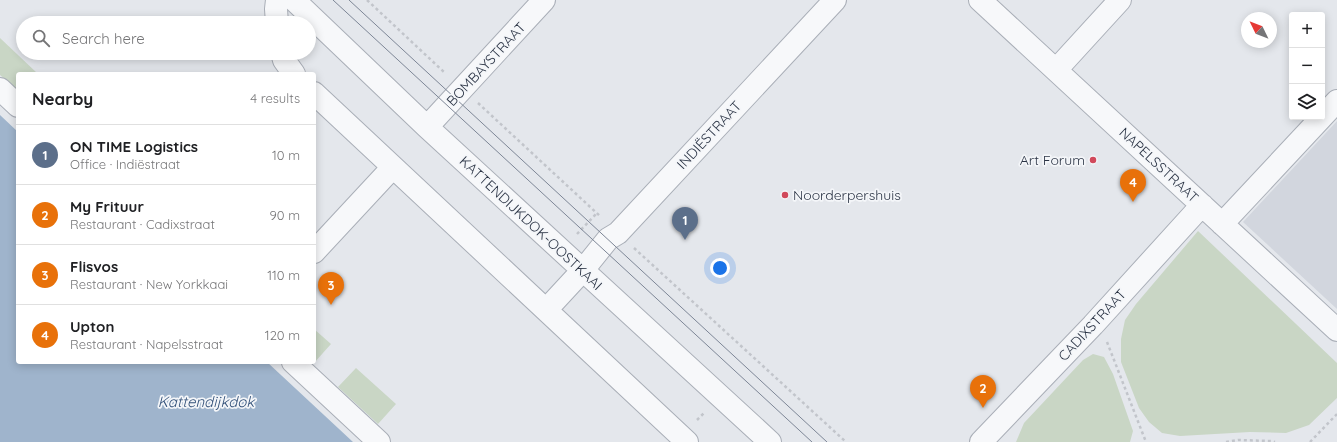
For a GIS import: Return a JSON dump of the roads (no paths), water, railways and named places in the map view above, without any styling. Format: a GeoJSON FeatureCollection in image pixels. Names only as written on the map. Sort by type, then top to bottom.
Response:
{"type":"FeatureCollection","features":[{"type":"Feature","properties":{"kind":"street"},"geometry":{"type":"LineString","coordinates":[[276,16],[277,0]]}},
{"type":"Feature","properties":{"kind":"street","name":"KATTENDIJKDOK-OOSTKAAI"},"geometry":{"type":"LineString","coordinates":[[294,0],[311,16]]}},
{"type":"Feature","properties":{"kind":"street","name":"BOMBAYSTRAAT"},"geometry":{"type":"LineString","coordinates":[[427,127],[544,0]]}},
{"type":"Feature","properties":{"kind":"street","name":"INDIËSTRAAT"},"geometry":{"type":"LineString","coordinates":[[546,310],[583,270],[608,239],[618,233],[835,0]]}},
{"type":"Feature","properties":{"kind":"street","name":"NAPELSSTRAAT"},"geometry":{"type":"LineString","coordinates":[[980,0],[1337,330]]}},
{"type":"Feature","properties":{"kind":"street"},"geometry":{"type":"LineString","coordinates":[[1056,70],[1120,0]]}},
{"type":"Feature","properties":{"kind":"street","name":"KATTENDIJKDOK-OOSTKAAI"},"geometry":{"type":"LineString","coordinates":[[316,21],[427,127],[770,442]]}},
{"type":"Feature","properties":{"kind":"street"},"geometry":{"type":"LineString","coordinates":[[284,60],[293,72]]}},
{"type":"Feature","properties":{"kind":"street"},"geometry":{"type":"LineString","coordinates":[[0,89],[16,104]]}},
{"type":"Feature","properties":{"kind":"street"},"geometry":{"type":"LineString","coordinates":[[316,95],[687,442]]}},
{"type":"Feature","properties":{"kind":"street"},"geometry":{"type":"LineString","coordinates":[[1222,224],[1337,101]]}},
{"type":"Feature","properties":{"kind":"street"},"geometry":{"type":"LineString","coordinates":[[316,250],[393,167]]}},
{"type":"Feature","properties":{"kind":"street","name":"CADIXSTRAAT"},"geometry":{"type":"LineString","coordinates":[[981,442],[1093,325],[1202,206]]}},
{"type":"Feature","properties":{"kind":"street"},"geometry":{"type":"LineString","coordinates":[[295,364],[379,442]]}},
{"type":"Feature","properties":{"kind":"water","name":"Kattendijkdok"},"geometry":{"type":"Polygon","coordinates":[[[0,115],[16,130],[16,364],[269,364],[353,442],[0,442],[0,115]]]}},
{"type":"Feature","properties":{"kind":"tram line"},"geometry":{"type":"LineString","coordinates":[[333,0],[812,442]]}},
{"type":"Feature","properties":{"kind":"tram line"},"geometry":{"type":"LineString","coordinates":[[349,0],[827,442]]}},
{"type":"Feature","properties":{"kind":"place","name":"Art Forum"},"geometry":{"type":"Point","coordinates":[1093,160]}},
{"type":"Feature","properties":{"kind":"place","name":"Noorderpershuis"},"geometry":{"type":"Point","coordinates":[785,195]}},
{"type":"Feature","properties":{"kind":"place","name":"Upton"},"geometry":{"type":"Point","coordinates":[1133,202]}},
{"type":"Feature","properties":{"kind":"place","name":"ON TIME Logistics"},"geometry":{"type":"Point","coordinates":[685,240]}},
{"type":"Feature","properties":{"kind":"place","name":"Flisvos"},"geometry":{"type":"Point","coordinates":[331,305]}},
{"type":"Feature","properties":{"kind":"place","name":"My Frituur"},"geometry":{"type":"Point","coordinates":[983,408]}}]}
